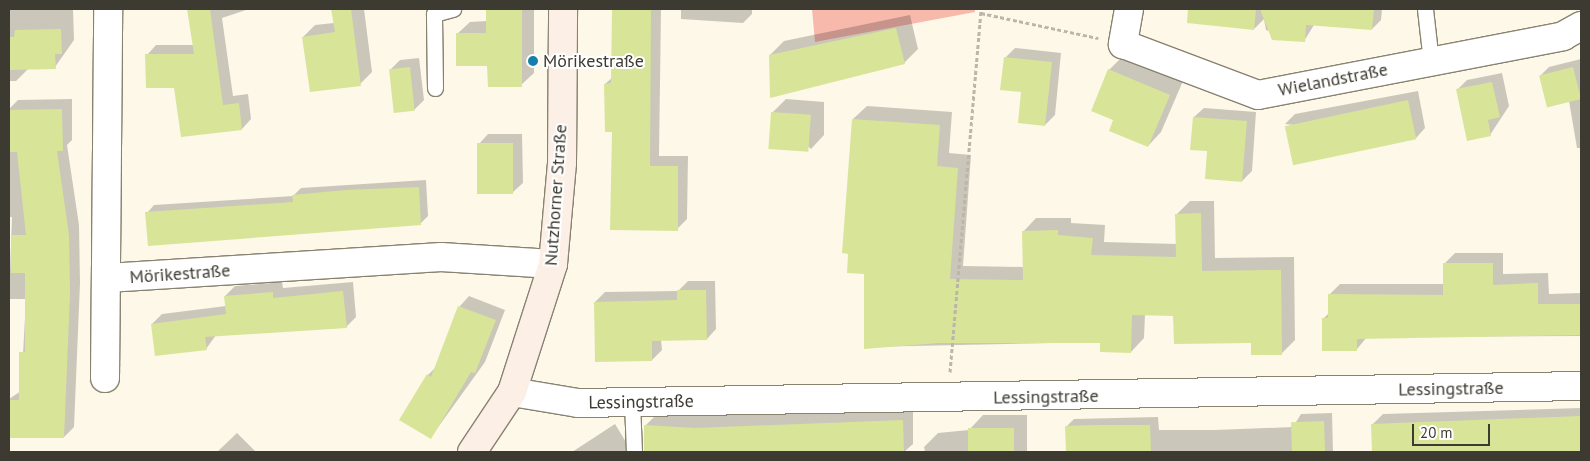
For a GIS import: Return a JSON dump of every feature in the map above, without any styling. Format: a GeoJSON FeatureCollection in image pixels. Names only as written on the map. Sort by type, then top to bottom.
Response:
{"type":"FeatureCollection","features":[{"type":"Feature","properties":{"kind":"main road","name":"Nutzhorner Straße"},"geometry":{"type":"LineString","coordinates":[[472,452],[512,392],[553,264],[562,163],[562,9]]}},
{"type":"Feature","properties":{"kind":"street","name":"Mörikestraße"},"geometry":{"type":"LineString","coordinates":[[105,378],[108,9]]}},
{"type":"Feature","properties":{"kind":"street"},"geometry":{"type":"LineString","coordinates":[[1123,44],[1129,9]]}},
{"type":"Feature","properties":{"kind":"street","name":"Wielandstraße"},"geometry":{"type":"LineString","coordinates":[[1123,44],[1258,95],[1562,36],[1581,26]]}},
{"type":"Feature","properties":{"kind":"street","name":"Mörikestraße"},"geometry":{"type":"LineString","coordinates":[[106,278],[441,257],[553,264]]}},
{"type":"Feature","properties":{"kind":"street","name":"Lessingstraße"},"geometry":{"type":"LineString","coordinates":[[512,392],[578,403],[1581,386]]}},
{"type":"Feature","properties":{"kind":"lane"},"geometry":{"type":"LineString","coordinates":[[435,88],[434,14],[453,9]]}},
{"type":"Feature","properties":{"kind":"lane"},"geometry":{"type":"LineString","coordinates":[[1425,9],[1431,62]]}},
{"type":"Feature","properties":{"kind":"lane"},"geometry":{"type":"LineString","coordinates":[[632,402],[634,452]]}},
{"type":"Feature","properties":{"kind":"path"},"geometry":{"type":"LineString","coordinates":[[948,398],[981,11],[1123,44]]}},
{"type":"Feature","properties":{"kind":"shaded area"},"geometry":{"type":"Polygon","coordinates":[[[812,9],[975,9],[975,12],[815,42],[812,9]]]}},
{"type":"Feature","properties":{"kind":"building"},"geometry":{"type":"Polygon","coordinates":[[[187,9],[210,9],[223,105],[239,103],[242,130],[181,137],[174,88],[146,88],[145,54],[194,54],[187,9]]]}},
{"type":"Feature","properties":{"kind":"building"},"geometry":{"type":"Polygon","coordinates":[[[331,9],[351,9],[361,86],[310,92],[302,37],[335,32],[331,9]]]}},
{"type":"Feature","properties":{"kind":"building"},"geometry":{"type":"Polygon","coordinates":[[[486,9],[522,9],[522,87],[488,87],[487,66],[456,66],[456,33],[486,33],[486,9]]]}},
{"type":"Feature","properties":{"kind":"building"},"geometry":{"type":"Polygon","coordinates":[[[612,9],[651,9],[650,166],[678,166],[678,231],[610,230],[612,132],[605,132],[604,84],[611,83],[612,9]]]}},
{"type":"Feature","properties":{"kind":"building"},"geometry":{"type":"Polygon","coordinates":[[[1188,9],[1256,9],[1254,30],[1187,23],[1188,9]]]}},
{"type":"Feature","properties":{"kind":"building"},"geometry":{"type":"Polygon","coordinates":[[[1260,9],[1374,9],[1372,30],[1306,25],[1305,42],[1272,40],[1260,9]]]}},
{"type":"Feature","properties":{"kind":"building"},"geometry":{"type":"Polygon","coordinates":[[[896,28],[905,64],[770,98],[769,55],[896,28]]]}},
{"type":"Feature","properties":{"kind":"building"},"geometry":{"type":"Polygon","coordinates":[[[61,29],[62,54],[55,54],[56,69],[9,70],[9,37],[14,37],[15,30],[61,29]]]}},
{"type":"Feature","properties":{"kind":"building"},"geometry":{"type":"Polygon","coordinates":[[[1004,57],[1052,62],[1045,126],[1018,123],[1021,92],[1000,90],[1004,57]]]}},
{"type":"Feature","properties":{"kind":"building"},"geometry":{"type":"Polygon","coordinates":[[[410,67],[415,111],[394,113],[389,69],[410,67]]]}},
{"type":"Feature","properties":{"kind":"building"},"geometry":{"type":"Polygon","coordinates":[[[1573,67],[1581,99],[1547,107],[1539,75],[1573,67]]]}},
{"type":"Feature","properties":{"kind":"building"},"geometry":{"type":"Polygon","coordinates":[[[1108,69],[1170,95],[1148,147],[1109,131],[1113,120],[1091,111],[1108,69]]]}},
{"type":"Feature","properties":{"kind":"building"},"geometry":{"type":"Polygon","coordinates":[[[1492,82],[1500,117],[1488,120],[1491,136],[1467,141],[1456,89],[1492,82]]]}},
{"type":"Feature","properties":{"kind":"building"},"geometry":{"type":"Polygon","coordinates":[[[1408,100],[1416,139],[1293,165],[1285,126],[1408,100]]]}},
{"type":"Feature","properties":{"kind":"building"},"geometry":{"type":"Polygon","coordinates":[[[62,109],[63,151],[57,151],[69,235],[70,294],[64,438],[9,438],[9,400],[19,400],[19,352],[25,352],[25,273],[11,273],[11,235],[26,235],[17,152],[9,152],[9,110],[62,109]]]}},
{"type":"Feature","properties":{"kind":"building"},"geometry":{"type":"Polygon","coordinates":[[[771,112],[811,115],[808,152],[768,149],[771,112]]]}},
{"type":"Feature","properties":{"kind":"building"},"geometry":{"type":"Polygon","coordinates":[[[1193,117],[1247,121],[1242,182],[1205,179],[1207,151],[1190,150],[1193,117]]]}},
{"type":"Feature","properties":{"kind":"building"},"geometry":{"type":"Polygon","coordinates":[[[852,119],[940,125],[937,166],[958,168],[950,279],[1023,280],[1022,231],[1058,230],[1058,235],[1093,238],[1091,255],[1176,257],[1175,214],[1201,213],[1202,271],[1281,270],[1282,355],[1251,355],[1251,343],[1174,344],[1173,316],[1132,315],[1131,353],[1100,352],[1100,343],[938,343],[864,349],[864,274],[847,273],[848,254],[842,253],[852,119]]]}},
{"type":"Feature","properties":{"kind":"building"},"geometry":{"type":"Polygon","coordinates":[[[477,143],[513,143],[513,194],[477,194],[477,143]]]}},
{"type":"Feature","properties":{"kind":"building"},"geometry":{"type":"Polygon","coordinates":[[[419,187],[421,225],[148,246],[145,212],[293,202],[292,195],[346,190],[419,187]]]}},
{"type":"Feature","properties":{"kind":"building"},"geometry":{"type":"Polygon","coordinates":[[[1443,263],[1493,263],[1493,285],[1538,283],[1538,304],[1581,304],[1581,335],[1357,339],[1357,351],[1322,351],[1322,318],[1328,318],[1328,294],[1443,295],[1443,263]]]}},
{"type":"Feature","properties":{"kind":"building"},"geometry":{"type":"Polygon","coordinates":[[[677,290],[706,290],[707,340],[652,341],[652,361],[595,362],[594,302],[677,300],[677,290]]]}},
{"type":"Feature","properties":{"kind":"building"},"geometry":{"type":"Polygon","coordinates":[[[343,291],[347,328],[205,337],[207,350],[155,356],[151,324],[226,314],[224,296],[273,292],[273,298],[343,291]]]}},
{"type":"Feature","properties":{"kind":"building"},"geometry":{"type":"Polygon","coordinates":[[[458,306],[496,320],[475,373],[471,372],[431,439],[399,420],[427,374],[431,377],[458,306]]]}},
{"type":"Feature","properties":{"kind":"building"},"geometry":{"type":"Polygon","coordinates":[[[1581,416],[1581,452],[1372,452],[1371,424],[1581,416]]]}},
{"type":"Feature","properties":{"kind":"building"},"geometry":{"type":"Polygon","coordinates":[[[903,420],[904,452],[644,452],[644,425],[695,428],[903,420]]]}},
{"type":"Feature","properties":{"kind":"building"},"geometry":{"type":"Polygon","coordinates":[[[1324,421],[1325,452],[1292,452],[1291,422],[1324,421]]]}},
{"type":"Feature","properties":{"kind":"building"},"geometry":{"type":"Polygon","coordinates":[[[1150,425],[1151,452],[1066,452],[1065,426],[1150,425]]]}},
{"type":"Feature","properties":{"kind":"building"},"geometry":{"type":"Polygon","coordinates":[[[968,428],[1014,428],[1014,452],[968,452],[968,428]]]}},
{"type":"Feature","properties":{"kind":"place","name":"Mörikestraße"},"geometry":{"type":"Point","coordinates":[533,61]}}]}
